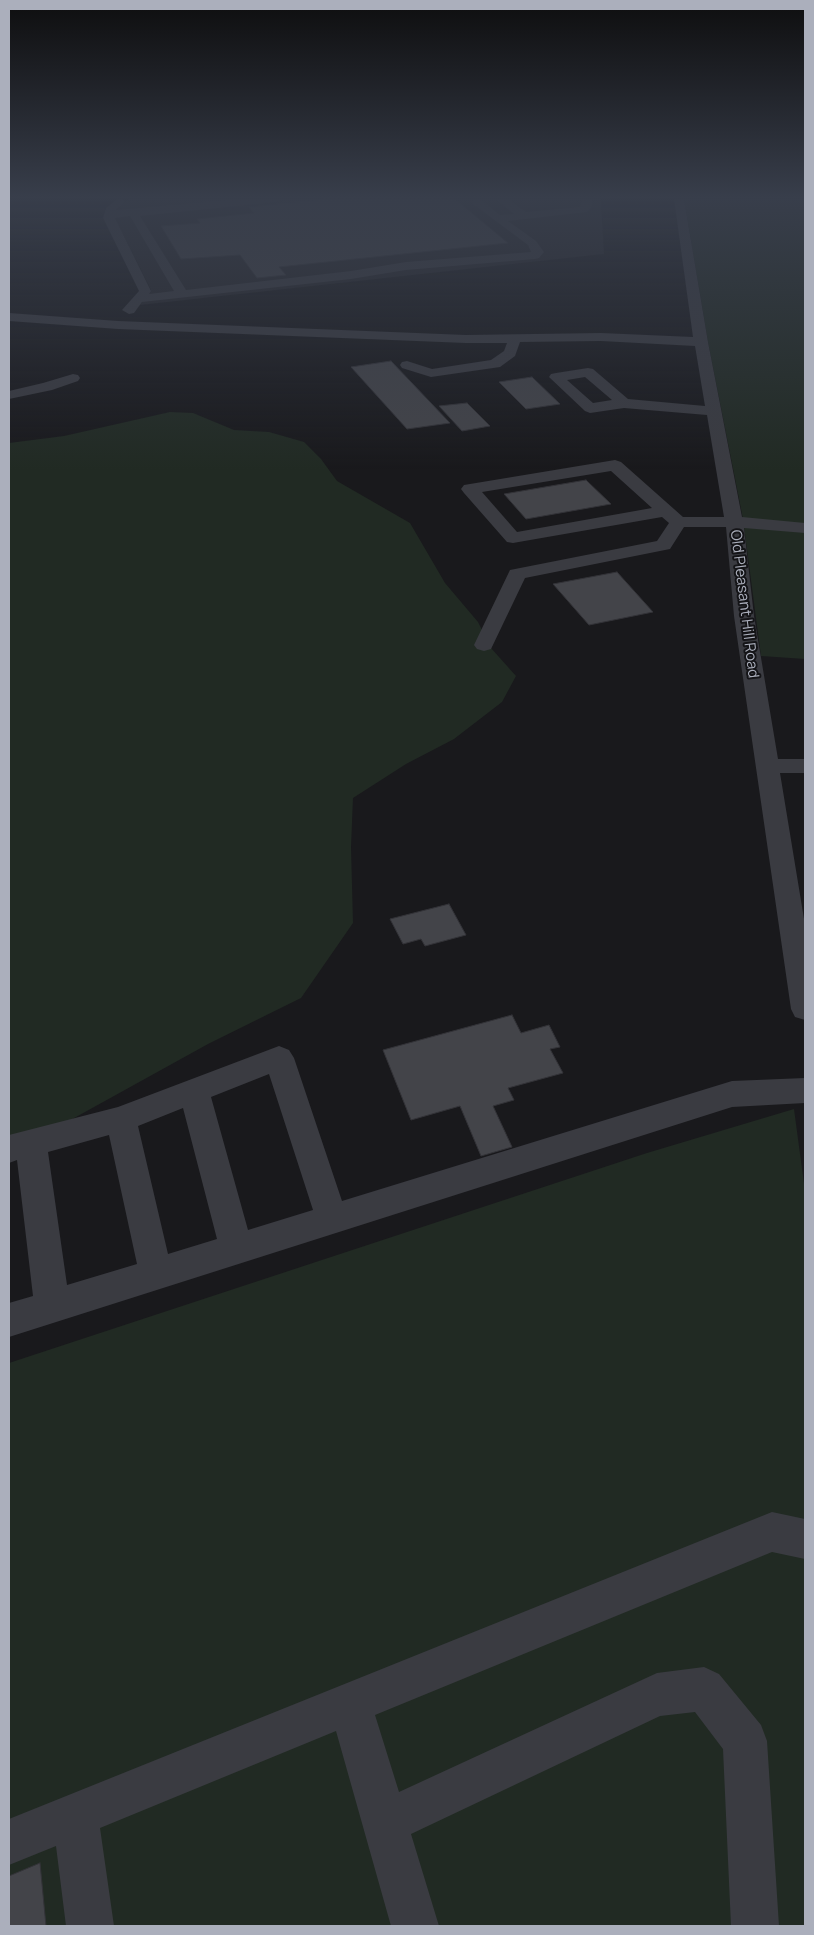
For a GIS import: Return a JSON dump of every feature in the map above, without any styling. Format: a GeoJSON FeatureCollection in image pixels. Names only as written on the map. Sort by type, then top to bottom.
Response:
{"type":"FeatureCollection","features":[{"type":"Feature","properties":{"kind":"street"},"geometry":{"type":"LineString","coordinates":[[118,325],[145,291],[144,289]]}},
{"type":"Feature","properties":{"kind":"street"},"geometry":{"type":"LineString","coordinates":[[179,289],[182,294]]}},
{"type":"Feature","properties":{"kind":"street"},"geometry":{"type":"LineString","coordinates":[[138,299],[224,289]]}},
{"type":"Feature","properties":{"kind":"street","name":"Old Pleasant Hill Road"},"geometry":{"type":"LineString","coordinates":[[693,289],[712,411],[734,522],[744,616],[767,766],[796,885],[805,1009]]}},
{"type":"Feature","properties":{"kind":"street"},"geometry":{"type":"LineString","coordinates":[[9,317],[118,325],[392,336],[466,338],[601,337],[701,342]]}},
{"type":"Feature","properties":{"kind":"street"},"geometry":{"type":"LineString","coordinates":[[392,336],[403,362],[431,373],[495,364],[510,353],[515,338]]}},
{"type":"Feature","properties":{"kind":"street"},"geometry":{"type":"LineString","coordinates":[[9,395],[48,387],[73,378]]}},
{"type":"Feature","properties":{"kind":"street"},"geometry":{"type":"LineString","coordinates":[[624,403],[712,411]]}},
{"type":"Feature","properties":{"kind":"street"},"geometry":{"type":"LineString","coordinates":[[672,517],[615,464],[470,489],[512,538],[672,517],[805,528]]}},
{"type":"Feature","properties":{"kind":"street"},"geometry":{"type":"LineString","coordinates":[[484,645],[517,574],[664,545],[672,517]]}},
{"type":"Feature","properties":{"kind":"street"},"geometry":{"type":"LineString","coordinates":[[767,766],[805,766]]}},
{"type":"Feature","properties":{"kind":"street"},"geometry":{"type":"LineString","coordinates":[[52,1306],[20,1146],[121,1119],[279,1058],[332,1219]]}},
{"type":"Feature","properties":{"kind":"street"},"geometry":{"type":"LineString","coordinates":[[194,1090],[236,1249]]}},
{"type":"Feature","properties":{"kind":"street"},"geometry":{"type":"LineString","coordinates":[[9,1320],[732,1094],[805,1091]]}},
{"type":"Feature","properties":{"kind":"street"},"geometry":{"type":"LineString","coordinates":[[121,1119],[156,1274]]}},
{"type":"Feature","properties":{"kind":"street"},"geometry":{"type":"LineString","coordinates":[[9,1842],[772,1532],[805,1539]]}},
{"type":"Feature","properties":{"kind":"street"},"geometry":{"type":"LineString","coordinates":[[385,1822],[656,1694],[704,1689],[745,1741],[755,1926]]}},
{"type":"Feature","properties":{"kind":"street"},"geometry":{"type":"LineString","coordinates":[[350,1703],[415,1926]]}},
{"type":"Feature","properties":{"kind":"street"},"geometry":{"type":"LineString","coordinates":[[75,1816],[90,1926]]}},
{"type":"Feature","properties":{"kind":"shaded area"},"geometry":{"type":"Polygon","coordinates":[[[151,289],[283,289],[140,305],[151,289]]]}},
{"type":"Feature","properties":{"kind":"shaded area"},"geometry":{"type":"Polygon","coordinates":[[[699,289],[805,289],[805,659],[761,656],[743,519],[699,289]]]}},
{"type":"Feature","properties":{"kind":"shaded area"},"geometry":{"type":"Polygon","coordinates":[[[170,412],[193,413],[234,430],[269,432],[304,442],[321,459],[337,481],[410,523],[445,583],[478,622],[491,648],[516,676],[502,702],[454,739],[406,764],[353,798],[351,847],[353,923],[301,998],[208,1044],[38,1138],[9,1147],[9,443],[64,436],[170,412]]]}},
{"type":"Feature","properties":{"kind":"shaded area"},"geometry":{"type":"Polygon","coordinates":[[[794,1109],[805,1191],[805,1926],[9,1926],[9,1363],[647,1153],[794,1109]]]}},
{"type":"Feature","properties":{"kind":"building"},"geometry":{"type":"Polygon","coordinates":[[[391,361],[450,423],[407,429],[351,367],[391,361]]]}},
{"type":"Feature","properties":{"kind":"building"},"geometry":{"type":"Polygon","coordinates":[[[532,377],[560,404],[526,409],[499,382],[532,377]]]}},
{"type":"Feature","properties":{"kind":"building"},"geometry":{"type":"Polygon","coordinates":[[[467,403],[490,426],[462,431],[439,406],[467,403]]]}},
{"type":"Feature","properties":{"kind":"building"},"geometry":{"type":"Polygon","coordinates":[[[586,480],[611,504],[526,519],[504,494],[586,480]]]}},
{"type":"Feature","properties":{"kind":"building"},"geometry":{"type":"Polygon","coordinates":[[[617,572],[653,612],[589,625],[553,584],[617,572]]]}},
{"type":"Feature","properties":{"kind":"building"},"geometry":{"type":"Polygon","coordinates":[[[449,904],[466,935],[425,946],[421,939],[403,944],[390,919],[449,904]]]}},
{"type":"Feature","properties":{"kind":"building"},"geometry":{"type":"Polygon","coordinates":[[[512,1015],[521,1033],[549,1025],[560,1047],[550,1049],[563,1073],[508,1088],[514,1100],[493,1106],[512,1147],[481,1156],[460,1106],[411,1120],[383,1050],[512,1015]]]}},
{"type":"Feature","properties":{"kind":"building"},"geometry":{"type":"Polygon","coordinates":[[[40,1863],[46,1926],[9,1926],[9,1876],[40,1863]]]}}]}
